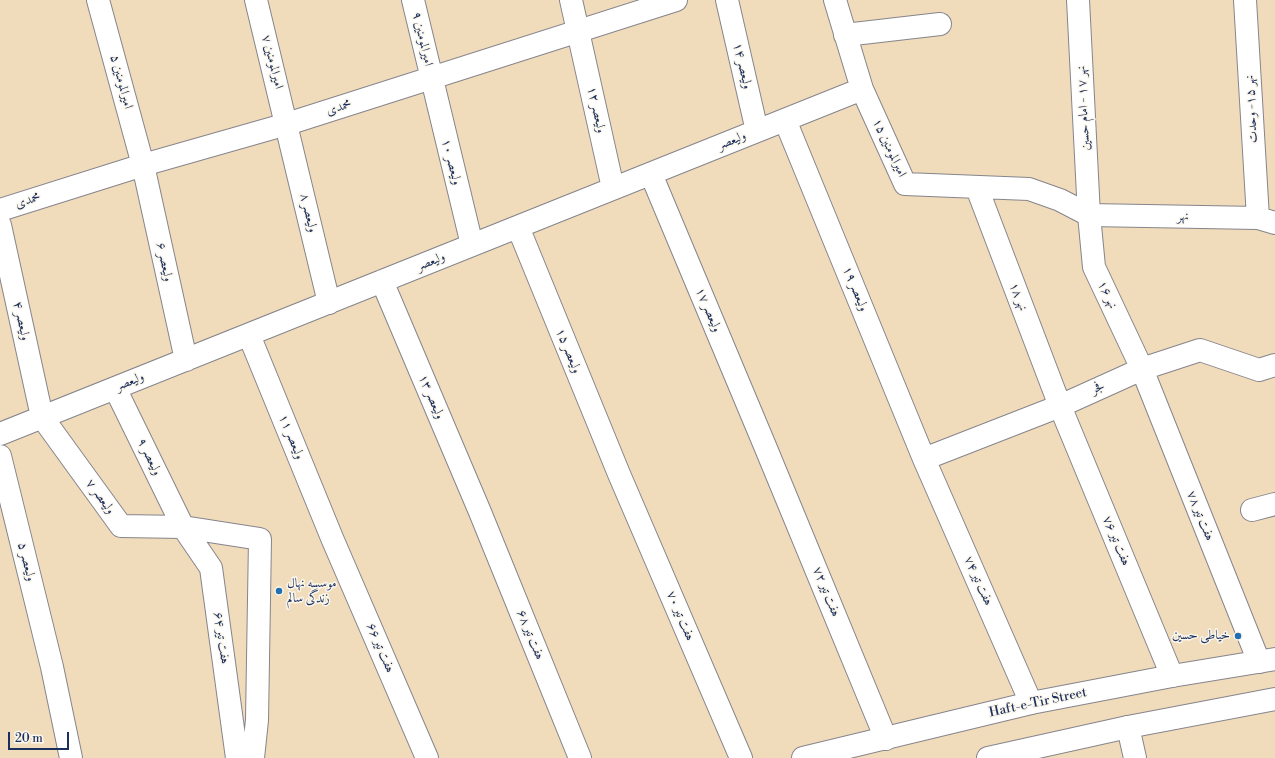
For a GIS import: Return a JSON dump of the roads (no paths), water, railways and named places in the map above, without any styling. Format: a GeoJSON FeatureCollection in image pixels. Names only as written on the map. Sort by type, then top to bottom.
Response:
{"type":"FeatureCollection","features":[{"type":"Feature","properties":{"kind":"street","name":"امیرالمومنین ۵"},"geometry":{"type":"LineString","coordinates":[[98,0],[143,165]]}},
{"type":"Feature","properties":{"kind":"street","name":"امیرالمومنین ۷"},"geometry":{"type":"LineString","coordinates":[[256,0],[287,124]]}},
{"type":"Feature","properties":{"kind":"street","name":"امیرالمومنین ۹"},"geometry":{"type":"LineString","coordinates":[[413,0],[431,78]]}},
{"type":"Feature","properties":{"kind":"street","name":"ولیعصر ۱۲"},"geometry":{"type":"LineString","coordinates":[[571,0],[614,188]]}},
{"type":"Feature","properties":{"kind":"street","name":"محمدی"},"geometry":{"type":"LineString","coordinates":[[0,210],[143,165],[287,124],[676,0]]}},
{"type":"Feature","properties":{"kind":"street","name":"ولیعصر ۱۴"},"geometry":{"type":"LineString","coordinates":[[727,0],[757,131]]}},
{"type":"Feature","properties":{"kind":"street","name":"امیرالمومنین ۱۵"},"geometry":{"type":"LineString","coordinates":[[835,0],[862,89],[905,184],[1029,189],[1060,200],[1090,215]]}},
{"type":"Feature","properties":{"kind":"street","name":"نهر ۱۷ - امام حسین"},"geometry":{"type":"LineString","coordinates":[[1078,0],[1090,215]]}},
{"type":"Feature","properties":{"kind":"street","name":"نهر ۱۵- وحدت"},"geometry":{"type":"LineString","coordinates":[[1245,0],[1267,221]]}},
{"type":"Feature","properties":{"kind":"street"},"geometry":{"type":"LineString","coordinates":[[845,35],[940,24]]}},
{"type":"Feature","properties":{"kind":"street","name":"ولیعصر ۱۰"},"geometry":{"type":"LineString","coordinates":[[431,78],[472,245]]}},
{"type":"Feature","properties":{"kind":"street","name":"ولیعصر"},"geometry":{"type":"LineString","coordinates":[[0,434],[862,89]]}},
{"type":"Feature","properties":{"kind":"street","name":"ولیعصر ۱۹"},"geometry":{"type":"LineString","coordinates":[[785,120],[924,459]]}},
{"type":"Feature","properties":{"kind":"street","name":"ولیعصر ۸"},"geometry":{"type":"LineString","coordinates":[[287,124],[329,303]]}},
{"type":"Feature","properties":{"kind":"street","name":"ولیعصر ۶"},"geometry":{"type":"LineString","coordinates":[[143,165],[186,360]]}},
{"type":"Feature","properties":{"kind":"street","name":"ولیعصر ۱۷"},"geometry":{"type":"LineString","coordinates":[[651,174],[765,446]]}},
{"type":"Feature","properties":{"kind":"street","name":"نهر ۱۸"},"geometry":{"type":"LineString","coordinates":[[977,188],[1060,406]]}},
{"type":"Feature","properties":{"kind":"street","name":"نهر"},"geometry":{"type":"LineString","coordinates":[[1090,215],[1267,221]]}},
{"type":"Feature","properties":{"kind":"street","name":"نهر ۱۶"},"geometry":{"type":"LineString","coordinates":[[1090,215],[1094,267],[1142,369]]}},
{"type":"Feature","properties":{"kind":"street","name":"ولیعصر ۴"},"geometry":{"type":"LineString","coordinates":[[0,225],[42,417]]}},
{"type":"Feature","properties":{"kind":"street","name":"ولیعصر ۱۵"},"geometry":{"type":"LineString","coordinates":[[518,227],[619,474]]}},
{"type":"Feature","properties":{"kind":"street","name":"ولیعصر ۱۳"},"geometry":{"type":"LineString","coordinates":[[382,282],[480,512]]}},
{"type":"Feature","properties":{"kind":"street","name":"ولیعصر ۱۱"},"geometry":{"type":"LineString","coordinates":[[249,335],[332,538]]}},
{"type":"Feature","properties":{"kind":"street","name":"فجر"},"geometry":{"type":"LineString","coordinates":[[924,459],[1060,406],[1142,369],[1200,350],[1259,370],[1275,365]]}},
{"type":"Feature","properties":{"kind":"street","name":"هفت تیر ۷۸"},"geometry":{"type":"LineString","coordinates":[[1142,369],[1267,661]]}},
{"type":"Feature","properties":{"kind":"street","name":"ولیعصر ۹"},"geometry":{"type":"LineString","coordinates":[[115,388],[183,526]]}},
{"type":"Feature","properties":{"kind":"street","name":"هفت تیر ۷۶"},"geometry":{"type":"LineString","coordinates":[[1060,406],[1172,676]]}},
{"type":"Feature","properties":{"kind":"street","name":"ولیعصر ۷"},"geometry":{"type":"LineString","coordinates":[[42,417],[121,526],[183,526]]}},
{"type":"Feature","properties":{"kind":"street","name":"هفت تیر ۷۲"},"geometry":{"type":"LineString","coordinates":[[765,446],[886,739]]}},
{"type":"Feature","properties":{"kind":"street","name":"ولیعصر ۵"},"geometry":{"type":"LineString","coordinates":[[0,456],[52,667],[71,758]]}},
{"type":"Feature","properties":{"kind":"street","name":"هفت تیر ۷۴"},"geometry":{"type":"LineString","coordinates":[[924,459],[1031,702]]}},
{"type":"Feature","properties":{"kind":"street","name":"هفت تیر ۷۰"},"geometry":{"type":"LineString","coordinates":[[619,474],[741,758]]}},
{"type":"Feature","properties":{"kind":"street"},"geometry":{"type":"LineString","coordinates":[[1252,510],[1275,504]]}},
{"type":"Feature","properties":{"kind":"street","name":"هفت تیر ۶۸"},"geometry":{"type":"LineString","coordinates":[[480,512],[580,758]]}},
{"type":"Feature","properties":{"kind":"street"},"geometry":{"type":"LineString","coordinates":[[183,526],[260,539],[257,720],[254,758]]}},
{"type":"Feature","properties":{"kind":"street","name":"هفت تیر ۶۴"},"geometry":{"type":"LineString","coordinates":[[183,526],[211,568],[237,758]]}},
{"type":"Feature","properties":{"kind":"street","name":"هفت تیر ۶۶"},"geometry":{"type":"LineString","coordinates":[[332,538],[427,758]]}},
{"type":"Feature","properties":{"kind":"street","name":"Haft-e-Tir Street"},"geometry":{"type":"LineString","coordinates":[[803,758],[886,739],[1031,702],[1172,676],[1267,661]]}},
{"type":"Feature","properties":{"kind":"street"},"geometry":{"type":"LineString","coordinates":[[988,758],[1128,727],[1275,699]]}},
{"type":"Feature","properties":{"kind":"street"},"geometry":{"type":"LineString","coordinates":[[1128,727],[1135,758]]}},
{"type":"Feature","properties":{"kind":"place","name":"موسسه نهال زندگی سالم"},"geometry":{"type":"Point","coordinates":[279,591]}},
{"type":"Feature","properties":{"kind":"place","name":"خیاطی حسین"},"geometry":{"type":"Point","coordinates":[1238,636]}}]}
